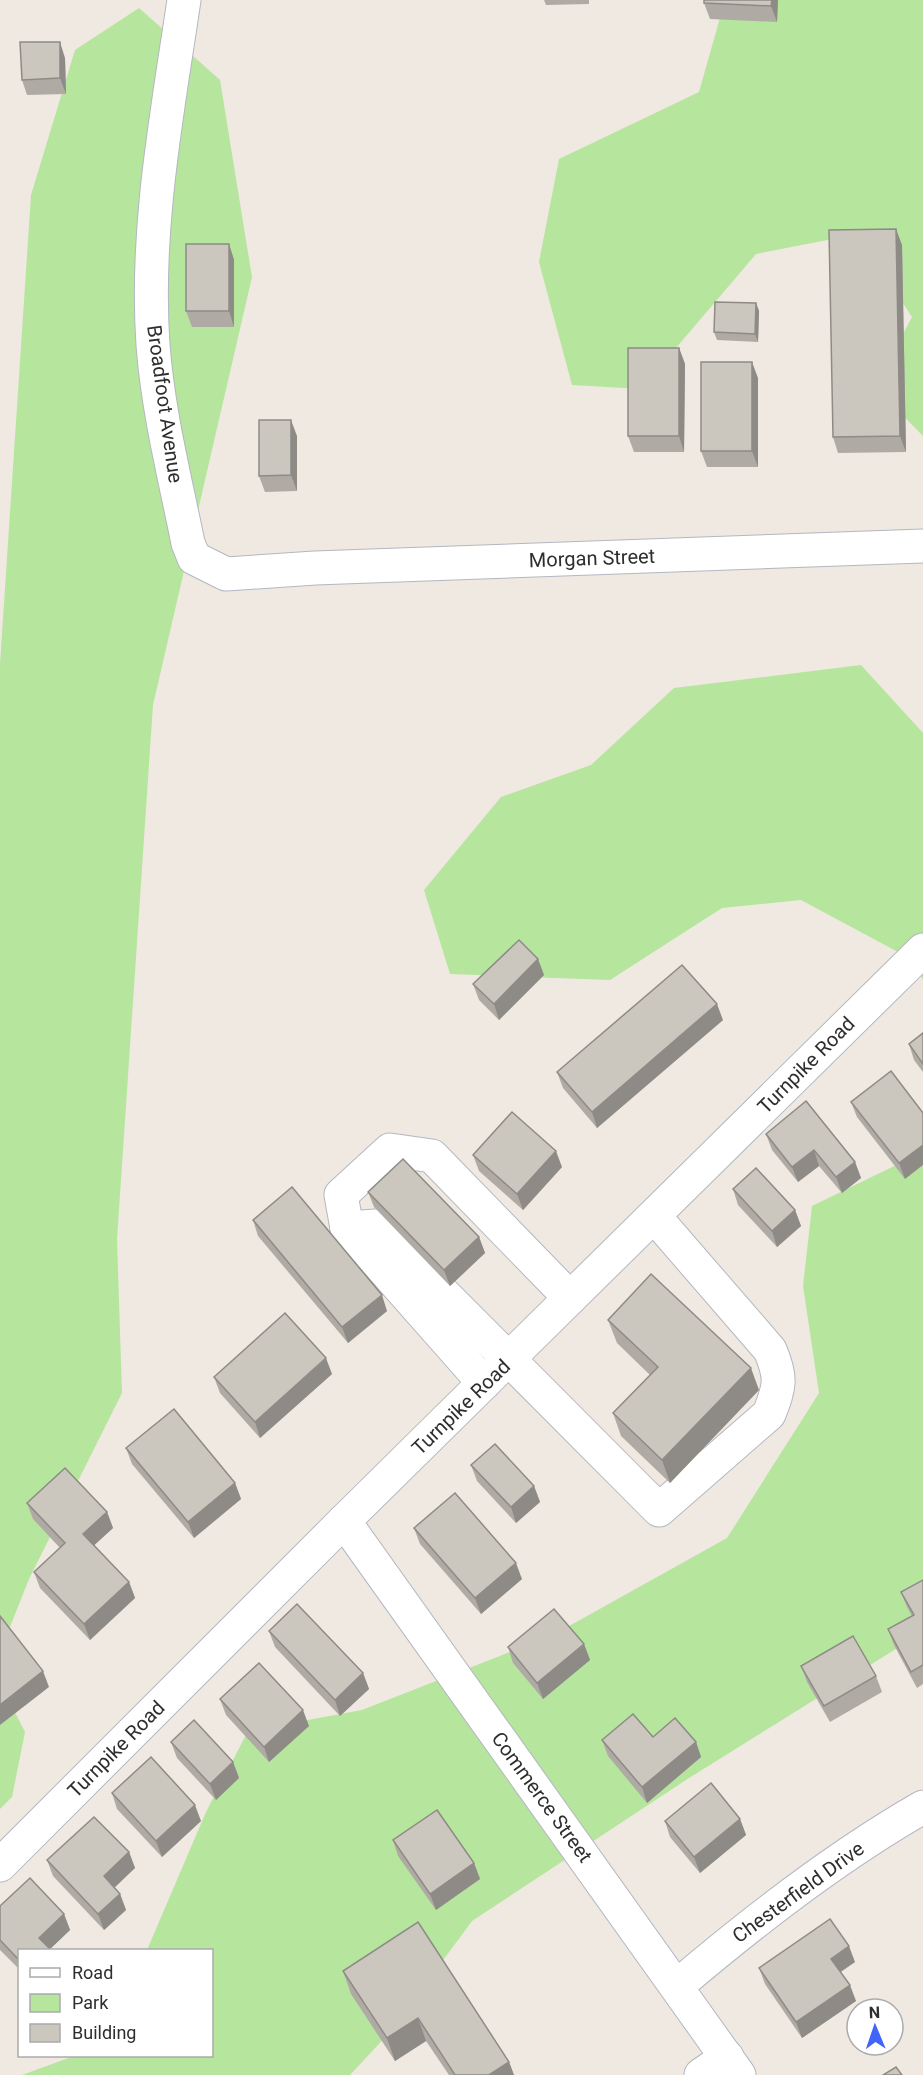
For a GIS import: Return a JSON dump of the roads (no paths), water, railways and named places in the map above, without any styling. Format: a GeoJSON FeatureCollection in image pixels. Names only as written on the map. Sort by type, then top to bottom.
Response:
{"type":"FeatureCollection","features":[{"type":"Feature","properties":{"kind":"street","name":"Broadfoot Avenue"},"geometry":{"type":"LineString","coordinates":[[184,0],[158,161],[151,253],[153,346],[167,438],[188,543],[194,558],[226,574],[260,572]]}},
{"type":"Feature","properties":{"kind":"street","name":"Morgan Street"},"geometry":{"type":"LineString","coordinates":[[260,572],[923,546]]}},
{"type":"Feature","properties":{"kind":"street","name":"Turnpike Road"},"geometry":{"type":"LineString","coordinates":[[0,1865],[344,1521],[510,1360],[923,950]]}},
{"type":"Feature","properties":{"kind":"street"},"geometry":{"type":"LineString","coordinates":[[484,1383],[347,1228],[341,1194],[390,1150],[432,1156],[570,1298]]}},
{"type":"Feature","properties":{"kind":"street"},"geometry":{"type":"LineString","coordinates":[[347,1228],[376,1226],[659,1510],[769,1414],[776,1397],[780,1373],[770,1350],[654,1216]]}},
{"type":"Feature","properties":{"kind":"street","name":"Commerce Street"},"geometry":{"type":"LineString","coordinates":[[344,1521],[677,1986],[722,2069]]}},
{"type":"Feature","properties":{"kind":"street","name":"Chesterfield Drive"},"geometry":{"type":"LineString","coordinates":[[677,1986],[723,1946],[888,1827],[923,1807]]}}]}
